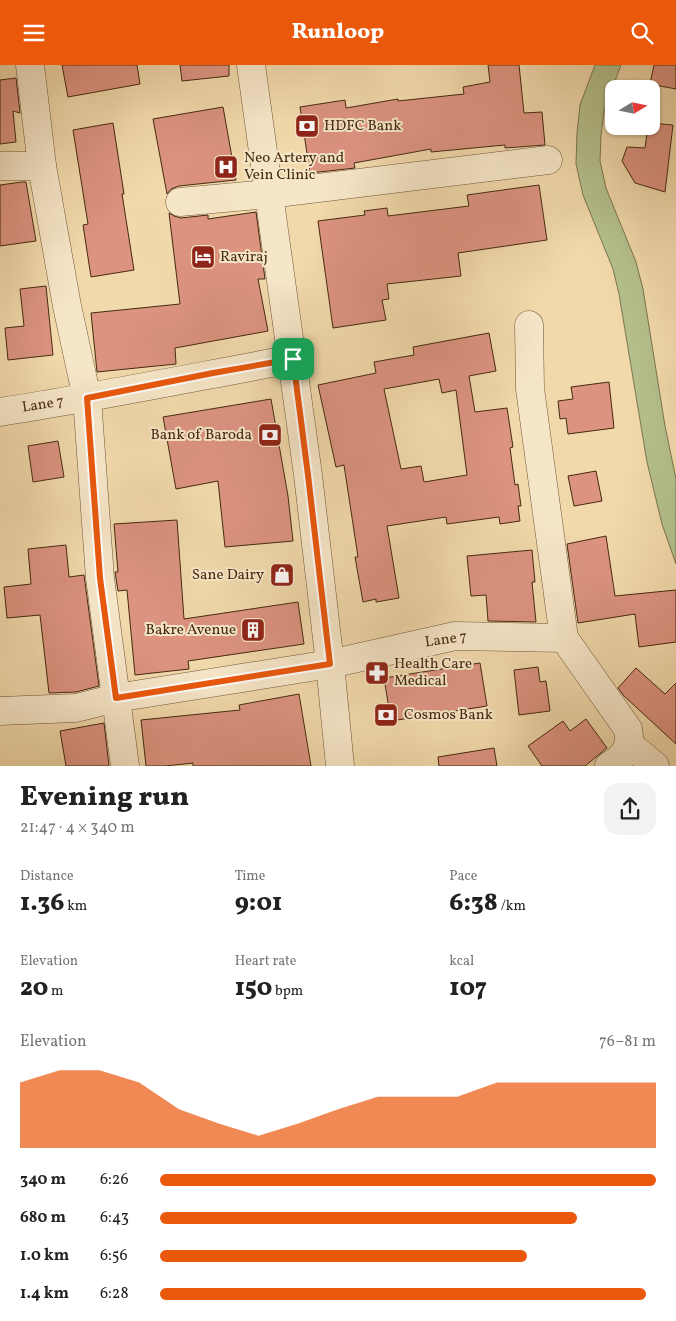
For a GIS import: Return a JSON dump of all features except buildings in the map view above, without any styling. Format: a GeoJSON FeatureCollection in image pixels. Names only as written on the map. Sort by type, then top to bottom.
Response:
{"type":"FeatureCollection","features":[{"type":"Feature","properties":{"kind":"street"},"geometry":{"type":"LineString","coordinates":[[30,65],[42,166],[67,307],[87,398],[100,578],[125,766]]}},
{"type":"Feature","properties":{"kind":"street"},"geometry":{"type":"LineString","coordinates":[[252,65],[308,475],[340,766]]}},
{"type":"Feature","properties":{"kind":"street"},"geometry":{"type":"LineString","coordinates":[[180,202],[269,194],[548,160]]}},
{"type":"Feature","properties":{"kind":"street"},"geometry":{"type":"LineString","coordinates":[[0,166],[42,166]]}},
{"type":"Feature","properties":{"kind":"street"},"geometry":{"type":"LineString","coordinates":[[529,325],[530,389],[564,638],[628,729],[630,737],[625,753],[618,761],[609,766]]}},
{"type":"Feature","properties":{"kind":"street","name":"Lane 7"},"geometry":{"type":"LineString","coordinates":[[0,412],[87,398],[293,359]]}},
{"type":"Feature","properties":{"kind":"street","name":"Lane 7"},"geometry":{"type":"LineString","coordinates":[[0,711],[76,708],[116,698],[330,664],[455,636],[564,638]]}},
{"type":"Feature","properties":{"kind":"street"},"geometry":{"type":"LineString","coordinates":[[629,744],[655,766]]}},
{"type":"Feature","properties":{"kind":"green space"},"geometry":{"type":"Polygon","coordinates":[[[595,65],[621,65],[615,80],[605,80],[605,108],[600,161],[606,188],[636,262],[643,289],[665,426],[676,479],[676,564],[662,524],[647,462],[619,294],[613,269],[583,195],[576,164],[580,105],[595,65]]]}},
{"type":"Feature","properties":{"kind":"place","name":"HDFC Bank"},"geometry":{"type":"Point","coordinates":[307,126]}},
{"type":"Feature","properties":{"kind":"place","name":"Neo Artery and Vein Clinic"},"geometry":{"type":"Point","coordinates":[226,167]}},
{"type":"Feature","properties":{"kind":"place","name":"Raviraj"},"geometry":{"type":"Point","coordinates":[203,257]}},
{"type":"Feature","properties":{"kind":"place","name":"Bank of Baroda"},"geometry":{"type":"Point","coordinates":[270,435]}},
{"type":"Feature","properties":{"kind":"place","name":"Sane Dairy"},"geometry":{"type":"Point","coordinates":[282,575]}},
{"type":"Feature","properties":{"kind":"place","name":"Bakre Avenue"},"geometry":{"type":"Point","coordinates":[253,630]}},
{"type":"Feature","properties":{"kind":"place","name":"Health Care Medical"},"geometry":{"type":"Point","coordinates":[377,673]}},
{"type":"Feature","properties":{"kind":"place","name":"Cosmos Bank"},"geometry":{"type":"Point","coordinates":[386,715]}},
{"type":"Feature","properties":{"kind":"route"},"geometry":{"type":"LineString","coordinates":[[293,359],[330,664],[116,698],[100,578],[87,398],[293,359]]}}]}
